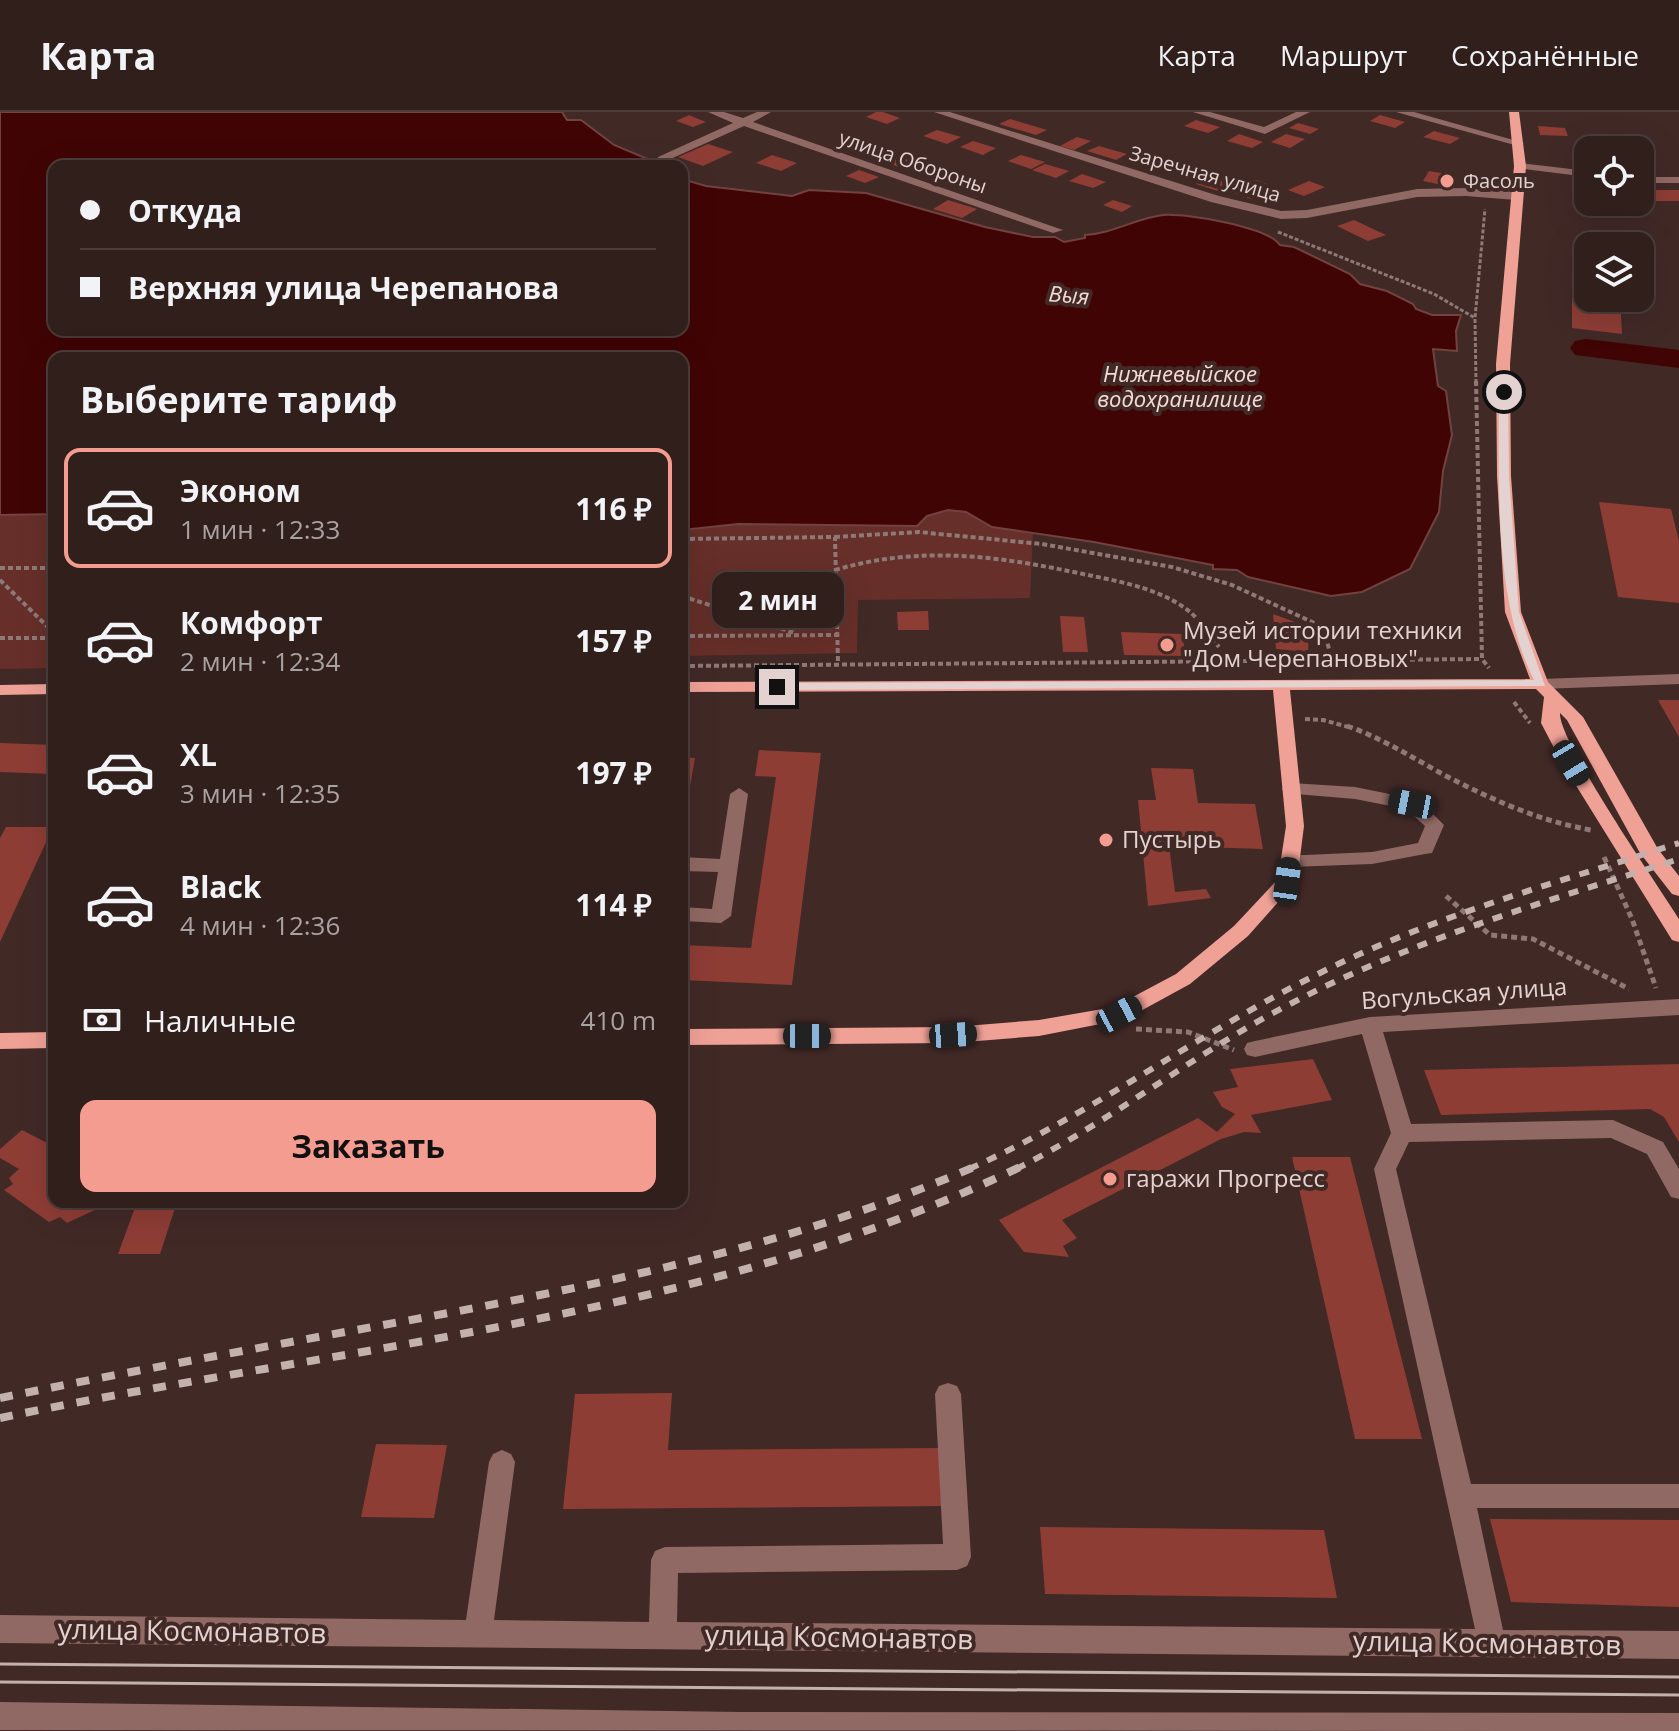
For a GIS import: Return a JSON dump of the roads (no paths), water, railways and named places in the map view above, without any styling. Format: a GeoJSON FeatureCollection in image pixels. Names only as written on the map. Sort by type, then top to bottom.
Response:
{"type":"FeatureCollection","features":[{"type":"Feature","properties":{"kind":"main road"},"geometry":{"type":"LineString","coordinates":[[1514,112],[1520,166],[1506,321],[1504,476],[1513,612],[1529,660],[1546,691],[1574,717],[1650,853],[1679,889]]}},
{"type":"Feature","properties":{"kind":"main road"},"geometry":{"type":"LineString","coordinates":[[688,687],[1281,686],[1546,691]]}},
{"type":"Feature","properties":{"kind":"main road"},"geometry":{"type":"LineString","coordinates":[[688,1037],[953,1035],[1039,1028],[1119,1014],[1183,979],[1241,931],[1287,881],[1295,826],[1281,686]]}},
{"type":"Feature","properties":{"kind":"main road"},"geometry":{"type":"LineString","coordinates":[[0,690],[48,689]]}},
{"type":"Feature","properties":{"kind":"main road"},"geometry":{"type":"LineString","coordinates":[[1546,691],[1550,723],[1571,763],[1679,935]]}},
{"type":"Feature","properties":{"kind":"main road"},"geometry":{"type":"LineString","coordinates":[[0,1041],[48,1040]]}},
{"type":"Feature","properties":{"kind":"street","name":"улица Обороны"},"geometry":{"type":"LineString","coordinates":[[713,112],[1057,230]]}},
{"type":"Feature","properties":{"kind":"street"},"geometry":{"type":"LineString","coordinates":[[662,159],[766,112]]}},
{"type":"Feature","properties":{"kind":"street","name":"Заречная улица"},"geometry":{"type":"LineString","coordinates":[[939,112],[1215,199],[1281,215],[1307,214],[1417,193],[1466,192],[1516,196]]}},
{"type":"Feature","properties":{"kind":"street"},"geometry":{"type":"LineString","coordinates":[[1198,112],[1265,131],[1305,112]]}},
{"type":"Feature","properties":{"kind":"street"},"geometry":{"type":"LineString","coordinates":[[1401,112],[1518,143]]}},
{"type":"Feature","properties":{"kind":"street"},"geometry":{"type":"LineString","coordinates":[[1520,166],[1574,172]]}},
{"type":"Feature","properties":{"kind":"street"},"geometry":{"type":"LineString","coordinates":[[1654,180],[1679,180]]}},
{"type":"Feature","properties":{"kind":"street"},"geometry":{"type":"LineString","coordinates":[[1546,691],[1679,679]]}},
{"type":"Feature","properties":{"kind":"street"},"geometry":{"type":"LineString","coordinates":[[1290,861],[1372,858],[1425,848],[1435,825],[1412,804],[1355,793],[1291,789]]}},
{"type":"Feature","properties":{"kind":"street"},"geometry":{"type":"LineString","coordinates":[[688,914],[721,916],[739,794]]}},
{"type":"Feature","properties":{"kind":"street"},"geometry":{"type":"LineString","coordinates":[[688,864],[728,866]]}},
{"type":"Feature","properties":{"kind":"street","name":"Вогульская улица"},"geometry":{"type":"LineString","coordinates":[[1255,1049],[1370,1025],[1671,1007]]}},
{"type":"Feature","properties":{"kind":"street"},"geometry":{"type":"LineString","coordinates":[[1370,1025],[1402,1133],[1385,1169],[1492,1643]]}},
{"type":"Feature","properties":{"kind":"street"},"geometry":{"type":"LineString","coordinates":[[1402,1133],[1613,1129],[1655,1148],[1679,1190]]}},
{"type":"Feature","properties":{"kind":"street"},"geometry":{"type":"LineString","coordinates":[[663,1635],[665,1560],[957,1557],[948,1394]]}},
{"type":"Feature","properties":{"kind":"street"},"geometry":{"type":"LineString","coordinates":[[478,1634],[502,1462]]}},
{"type":"Feature","properties":{"kind":"street"},"geometry":{"type":"LineString","coordinates":[[1461,1496],[1679,1496]]}},
{"type":"Feature","properties":{"kind":"street","name":"улица Космонавтов"},"geometry":{"type":"LineString","coordinates":[[0,1629],[1679,1645]]}},
{"type":"Feature","properties":{"kind":"street"},"geometry":{"type":"LineString","coordinates":[[0,1716],[740,1729],[1679,1728]]}},
{"type":"Feature","properties":{"kind":"water","name":"Нижневыйское водохранилище"},"geometry":{"type":"Polygon","coordinates":[[[0,112],[562,112],[567,120],[581,120],[614,145],[650,160],[48,160],[48,336],[688,336],[688,181],[706,186],[792,196],[809,190],[866,193],[985,227],[1033,237],[1055,237],[1064,242],[1163,215],[1207,219],[1260,232],[1280,245],[1294,247],[1350,274],[1360,284],[1387,291],[1413,304],[1416,309],[1432,315],[1461,315],[1456,331],[1457,351],[1433,349],[1438,386],[1446,391],[1452,435],[1443,471],[1439,512],[1410,569],[1362,592],[1331,596],[1248,577],[1237,570],[1213,569],[1213,565],[1094,542],[992,527],[966,512],[948,510],[927,516],[917,526],[738,524],[688,529],[688,352],[48,352],[48,514],[0,515],[0,112]]]}},
{"type":"Feature","properties":{"kind":"waterway","name":"Выя"},"geometry":{"type":"LineString","coordinates":[[1586,348],[1679,359]]}},
{"type":"Feature","properties":{"kind":"tram line"},"geometry":{"type":"LineString","coordinates":[[0,1664],[1679,1677]]}},
{"type":"Feature","properties":{"kind":"tram line"},"geometry":{"type":"LineString","coordinates":[[0,1682],[1679,1695]]}},
{"type":"Feature","properties":{"kind":"railway"},"geometry":{"type":"LineString","coordinates":[[969,1169],[1100,1100],[1270,999],[1358,955],[1494,902],[1679,843]]}},
{"type":"Feature","properties":{"kind":"railway"},"geometry":{"type":"LineString","coordinates":[[1018,1168],[1086,1130],[1257,1022],[1338,980],[1434,940],[1679,859]]}},
{"type":"Feature","properties":{"kind":"railway"},"geometry":{"type":"LineString","coordinates":[[0,1398],[497,1304],[636,1274],[841,1218],[974,1167]]}},
{"type":"Feature","properties":{"kind":"railway"},"geometry":{"type":"LineString","coordinates":[[0,1418],[519,1323],[647,1295],[774,1261],[899,1219],[1018,1168]]}},
{"type":"Feature","properties":{"kind":"place","name":"Фасоль"},"geometry":{"type":"Point","coordinates":[1447,181]}},
{"type":"Feature","properties":{"kind":"place","name":"Музей истории техники \"Дом Черепановых\""},"geometry":{"type":"Point","coordinates":[1167,645]}},
{"type":"Feature","properties":{"kind":"place","name":"Пустырь"},"geometry":{"type":"Point","coordinates":[1106,840]}},
{"type":"Feature","properties":{"kind":"place","name":"гаражи Прогресс"},"geometry":{"type":"Point","coordinates":[1110,1179]}}]}
